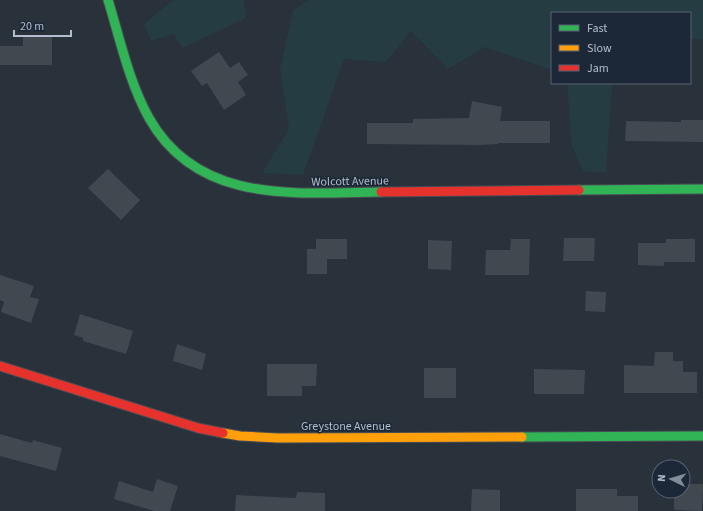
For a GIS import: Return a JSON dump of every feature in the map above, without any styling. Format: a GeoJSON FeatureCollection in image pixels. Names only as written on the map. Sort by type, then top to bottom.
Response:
{"type":"FeatureCollection","features":[{"type":"Feature","properties":{"kind":"street","name":"Wolcott Avenue"},"geometry":{"type":"LineString","coordinates":[[108,0],[138,93],[155,126],[170,145],[186,161],[206,174],[229,184],[266,192],[291,193],[703,188]]}},
{"type":"Feature","properties":{"kind":"street","name":"Greystone Avenue"},"geometry":{"type":"LineString","coordinates":[[0,366],[198,428],[240,436],[278,438],[703,436]]}},
{"type":"Feature","properties":{"kind":"green space"},"geometry":{"type":"Polygon","coordinates":[[[173,0],[244,0],[246,18],[182,48],[174,34],[151,41],[144,24],[173,0]]]}},
{"type":"Feature","properties":{"kind":"green space"},"geometry":{"type":"Polygon","coordinates":[[[308,0],[703,0],[703,39],[691,39],[691,12],[551,12],[551,70],[485,47],[448,69],[411,31],[386,62],[344,59],[303,175],[262,173],[289,129],[280,69],[293,11],[308,0]]]}},
{"type":"Feature","properties":{"kind":"green space"},"geometry":{"type":"Polygon","coordinates":[[[567,84],[612,84],[606,173],[583,171],[572,146],[567,84]]]}},
{"type":"Feature","properties":{"kind":"building"},"geometry":{"type":"Polygon","coordinates":[[[23,36],[52,36],[52,65],[0,65],[0,46],[23,46],[23,36]]]}},
{"type":"Feature","properties":{"kind":"building"},"geometry":{"type":"Polygon","coordinates":[[[219,52],[230,68],[239,62],[248,75],[238,82],[246,95],[224,110],[207,83],[202,86],[191,71],[219,52]]]}},
{"type":"Feature","properties":{"kind":"building"},"geometry":{"type":"Polygon","coordinates":[[[472,101],[502,107],[500,121],[550,121],[550,143],[498,143],[480,145],[367,144],[367,123],[413,123],[413,119],[469,118],[472,101]]]}},
{"type":"Feature","properties":{"kind":"building"},"geometry":{"type":"Polygon","coordinates":[[[681,120],[703,120],[703,142],[625,141],[626,121],[681,122],[681,120]]]}},
{"type":"Feature","properties":{"kind":"building"},"geometry":{"type":"Polygon","coordinates":[[[108,169],[140,200],[121,220],[88,188],[108,169]]]}},
{"type":"Feature","properties":{"kind":"building"},"geometry":{"type":"Polygon","coordinates":[[[564,238],[595,238],[594,261],[563,261],[564,238]]]}},
{"type":"Feature","properties":{"kind":"building"},"geometry":{"type":"Polygon","coordinates":[[[316,239],[347,239],[347,259],[327,259],[327,274],[307,274],[307,249],[316,249],[316,239]]]}},
{"type":"Feature","properties":{"kind":"building"},"geometry":{"type":"Polygon","coordinates":[[[511,239],[530,239],[529,275],[485,275],[486,250],[510,250],[511,239]]]}},
{"type":"Feature","properties":{"kind":"building"},"geometry":{"type":"Polygon","coordinates":[[[666,239],[695,239],[695,262],[664,262],[664,266],[638,265],[638,243],[666,243],[666,239]]]}},
{"type":"Feature","properties":{"kind":"building"},"geometry":{"type":"Polygon","coordinates":[[[428,240],[452,241],[451,270],[428,269],[428,240]]]}},
{"type":"Feature","properties":{"kind":"building"},"geometry":{"type":"Polygon","coordinates":[[[0,275],[34,286],[30,297],[39,299],[31,323],[1,312],[4,302],[0,300],[0,275]]]}},
{"type":"Feature","properties":{"kind":"building"},"geometry":{"type":"Polygon","coordinates":[[[586,291],[606,292],[605,312],[585,311],[586,291]]]}},
{"type":"Feature","properties":{"kind":"building"},"geometry":{"type":"Polygon","coordinates":[[[80,314],[133,331],[126,354],[83,341],[83,338],[74,335],[80,314]]]}},
{"type":"Feature","properties":{"kind":"building"},"geometry":{"type":"Polygon","coordinates":[[[177,344],[206,354],[202,370],[173,361],[177,344]]]}},
{"type":"Feature","properties":{"kind":"building"},"geometry":{"type":"Polygon","coordinates":[[[655,352],[673,352],[673,361],[683,361],[683,372],[697,372],[697,393],[624,393],[624,365],[654,366],[655,352]]]}},
{"type":"Feature","properties":{"kind":"building"},"geometry":{"type":"Polygon","coordinates":[[[267,364],[317,364],[316,386],[302,386],[302,396],[267,396],[267,364]]]}},
{"type":"Feature","properties":{"kind":"building"},"geometry":{"type":"Polygon","coordinates":[[[424,368],[456,368],[456,398],[424,398],[424,368]]]}},
{"type":"Feature","properties":{"kind":"building"},"geometry":{"type":"Polygon","coordinates":[[[534,369],[585,370],[584,394],[534,394],[534,369]]]}},
{"type":"Feature","properties":{"kind":"building"},"geometry":{"type":"Polygon","coordinates":[[[0,434],[32,443],[33,440],[62,448],[56,471],[0,456],[0,434]]]}},
{"type":"Feature","properties":{"kind":"building"},"geometry":{"type":"Polygon","coordinates":[[[157,479],[178,486],[170,511],[154,511],[114,499],[119,481],[153,492],[157,479]]]}},
{"type":"Feature","properties":{"kind":"building"},"geometry":{"type":"Polygon","coordinates":[[[691,484],[703,484],[702,511],[674,510],[674,499],[691,499],[691,484]]]}},
{"type":"Feature","properties":{"kind":"building"},"geometry":{"type":"Polygon","coordinates":[[[472,489],[500,490],[500,511],[471,511],[472,489]]]}},
{"type":"Feature","properties":{"kind":"building"},"geometry":{"type":"Polygon","coordinates":[[[576,489],[617,489],[617,496],[638,496],[638,511],[576,511],[576,489]]]}},
{"type":"Feature","properties":{"kind":"building"},"geometry":{"type":"Polygon","coordinates":[[[297,492],[325,493],[325,511],[235,511],[236,495],[296,498],[297,492]]]}},
{"type":"Feature","properties":{"kind":"traffic: fast"},"geometry":{"type":"LineString","coordinates":[[108,0],[130,75],[149,118],[170,146],[194,166],[222,180],[252,188],[283,192],[381,192]]}},
{"type":"Feature","properties":{"kind":"traffic: fast"},"geometry":{"type":"LineString","coordinates":[[579,190],[703,189]]}},
{"type":"Feature","properties":{"kind":"traffic: fast"},"geometry":{"type":"LineString","coordinates":[[522,437],[703,436]]}},
{"type":"Feature","properties":{"kind":"traffic: slow"},"geometry":{"type":"LineString","coordinates":[[223,433],[240,436],[278,438],[522,437]]}},
{"type":"Feature","properties":{"kind":"traffic: jam"},"geometry":{"type":"LineString","coordinates":[[381,192],[579,190]]}},
{"type":"Feature","properties":{"kind":"traffic: jam"},"geometry":{"type":"LineString","coordinates":[[0,366],[198,428],[223,433]]}}]}
